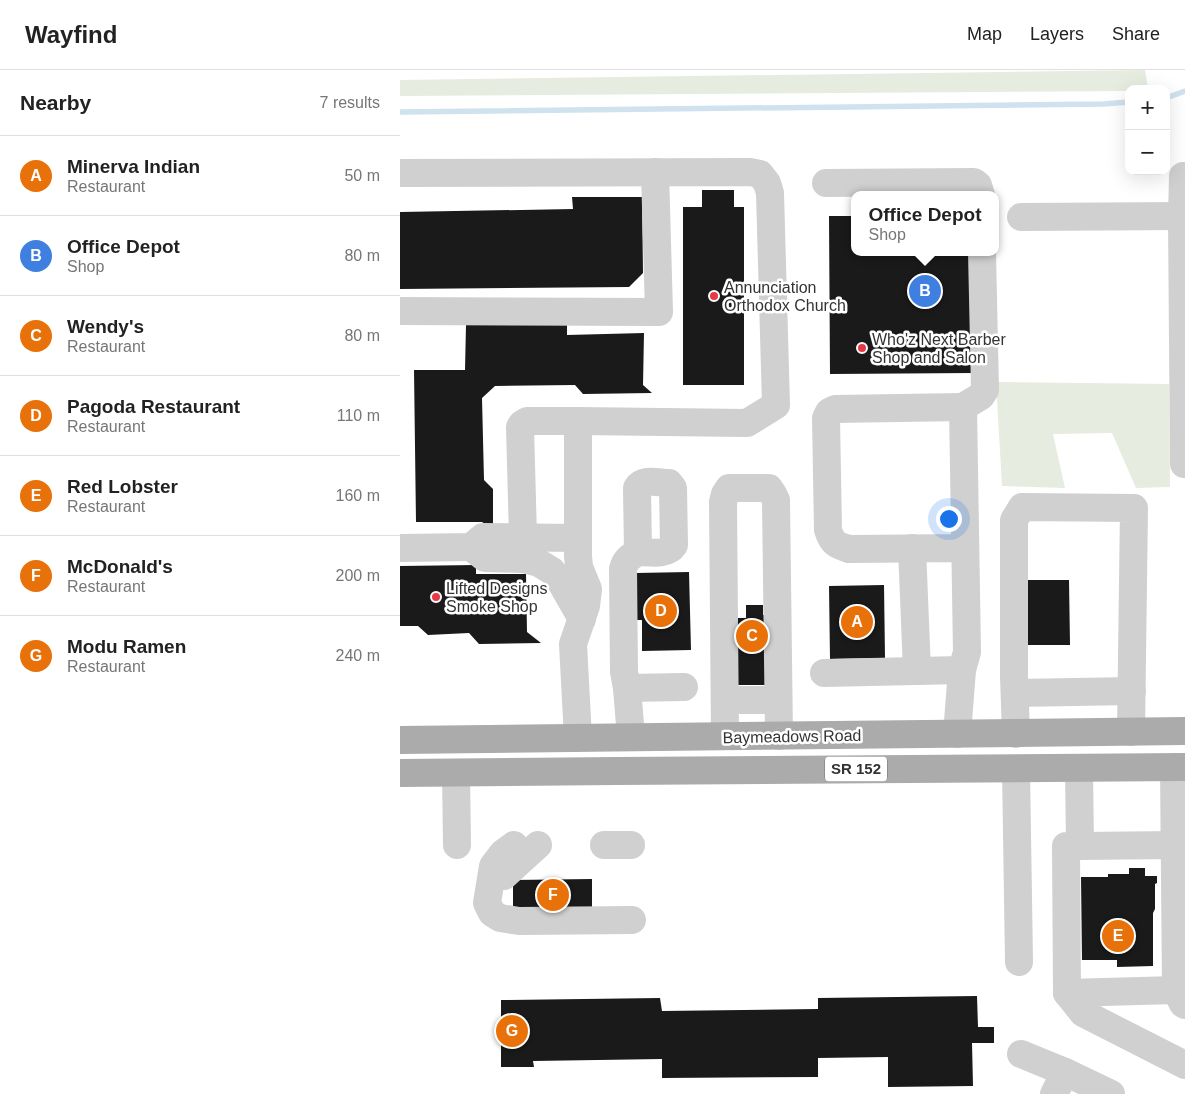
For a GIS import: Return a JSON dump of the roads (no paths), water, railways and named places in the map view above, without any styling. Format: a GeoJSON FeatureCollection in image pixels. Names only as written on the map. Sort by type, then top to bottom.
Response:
{"type":"FeatureCollection","features":[{"type":"Feature","properties":{"kind":"main road","name":"Baymeadows Road"},"geometry":{"type":"LineString","coordinates":[[400,740],[1185,731]]}},
{"type":"Feature","properties":{"kind":"main road"},"geometry":{"type":"LineString","coordinates":[[617,771],[622,759],[644,737]]}},
{"type":"Feature","properties":{"kind":"main road"},"geometry":{"type":"LineString","coordinates":[[527,772],[562,762],[574,752],[578,738]]}},
{"type":"Feature","properties":{"kind":"main road","name":"Baymeadows Road"},"geometry":{"type":"LineString","coordinates":[[400,773],[1179,767]]}},
{"type":"Feature","properties":{"kind":"lane"},"geometry":{"type":"LineString","coordinates":[[400,312],[659,312],[655,172]]}},
{"type":"Feature","properties":{"kind":"lane"},"geometry":{"type":"LineString","coordinates":[[400,173],[750,172],[760,174],[767,183],[770,193],[776,404],[747,423],[527,421],[520,427],[523,548],[552,572],[562,584],[582,619]]}},
{"type":"Feature","properties":{"kind":"lane"},"geometry":{"type":"LineString","coordinates":[[1183,176],[1184,464]]}},
{"type":"Feature","properties":{"kind":"lane"},"geometry":{"type":"LineString","coordinates":[[826,184],[974,182],[978,185],[979,191]]}},
{"type":"Feature","properties":{"kind":"lane"},"geometry":{"type":"LineString","coordinates":[[1021,217],[1184,216]]}},
{"type":"Feature","properties":{"kind":"lane"},"geometry":{"type":"LineString","coordinates":[[965,548],[849,549],[838,546],[830,538],[828,530],[826,418],[829,412],[835,409],[963,407],[981,396],[985,390],[982,256]]}},
{"type":"Feature","properties":{"kind":"lane"},"geometry":{"type":"LineString","coordinates":[[957,734],[962,670],[966,652],[963,407]]}},
{"type":"Feature","properties":{"kind":"lane"},"geometry":{"type":"LineString","coordinates":[[578,421],[579,568],[588,589],[586,606],[573,644],[578,738]]}},
{"type":"Feature","properties":{"kind":"lane"},"geometry":{"type":"LineString","coordinates":[[725,736],[723,502],[729,488],[769,488],[776,500],[779,736]]}},
{"type":"Feature","properties":{"kind":"lane"},"geometry":{"type":"LineString","coordinates":[[1016,734],[1014,520],[1022,508],[1134,508],[1131,732]]}},
{"type":"Feature","properties":{"kind":"lane"},"geometry":{"type":"LineString","coordinates":[[400,548],[470,547],[483,538],[523,548],[578,538]]}},
{"type":"Feature","properties":{"kind":"lane"},"geometry":{"type":"LineString","coordinates":[[912,548],[916,671]]}},
{"type":"Feature","properties":{"kind":"lane"},"geometry":{"type":"LineString","coordinates":[[638,552],[628,558],[622,569],[624,672],[627,688],[644,737]]}},
{"type":"Feature","properties":{"kind":"lane"},"geometry":{"type":"LineString","coordinates":[[824,673],[962,670]]}},
{"type":"Feature","properties":{"kind":"lane"},"geometry":{"type":"LineString","coordinates":[[627,688],[684,687]]}},
{"type":"Feature","properties":{"kind":"lane"},"geometry":{"type":"LineString","coordinates":[[1015,693],[1132,691]]}},
{"type":"Feature","properties":{"kind":"lane"},"geometry":{"type":"LineString","coordinates":[[725,700],[778,700]]}},
{"type":"Feature","properties":{"kind":"lane"},"geometry":{"type":"LineString","coordinates":[[1067,993],[1180,998],[1175,844],[1179,767]]}},
{"type":"Feature","properties":{"kind":"lane"},"geometry":{"type":"LineString","coordinates":[[1079,768],[1080,846]]}},
{"type":"Feature","properties":{"kind":"lane"},"geometry":{"type":"LineString","coordinates":[[1016,769],[1019,962]]}},
{"type":"Feature","properties":{"kind":"lane"},"geometry":{"type":"LineString","coordinates":[[456,773],[457,845]]}},
{"type":"Feature","properties":{"kind":"lane"},"geometry":{"type":"LineString","coordinates":[[1175,844],[1066,846],[1067,993],[1082,1013],[1185,1064]]}},
{"type":"Feature","properties":{"kind":"lane"},"geometry":{"type":"LineString","coordinates":[[526,845],[503,854],[493,866],[487,903],[492,914],[500,918],[519,921],[632,920]]}},
{"type":"Feature","properties":{"kind":"lane"},"geometry":{"type":"LineString","coordinates":[[1021,1054],[1059,1083],[1111,1094]]}},
{"type":"Feature","properties":{"kind":"waterway"},"geometry":{"type":"LineString","coordinates":[[1170,97],[1185,91]]}},
{"type":"Feature","properties":{"kind":"waterway"},"geometry":{"type":"LineString","coordinates":[[400,112],[1125,102]]}},
{"type":"Feature","properties":{"kind":"place","name":"Office Depot"},"geometry":{"type":"Point","coordinates":[925,291]}},
{"type":"Feature","properties":{"kind":"place","name":"Annunciation Orthodox Church"},"geometry":{"type":"Point","coordinates":[714,296]}},
{"type":"Feature","properties":{"kind":"place","name":"Who'z Next Barber Shop and Salon"},"geometry":{"type":"Point","coordinates":[862,348]}},
{"type":"Feature","properties":{"kind":"place","name":"Lifted Designs Smoke Shop"},"geometry":{"type":"Point","coordinates":[436,597]}},
{"type":"Feature","properties":{"kind":"place","name":"Pagoda Restaurant"},"geometry":{"type":"Point","coordinates":[661,611]}},
{"type":"Feature","properties":{"kind":"place","name":"Minerva Indian"},"geometry":{"type":"Point","coordinates":[857,622]}},
{"type":"Feature","properties":{"kind":"place","name":"Wendy's"},"geometry":{"type":"Point","coordinates":[752,636]}},
{"type":"Feature","properties":{"kind":"place","name":"McDonald's"},"geometry":{"type":"Point","coordinates":[553,895]}},
{"type":"Feature","properties":{"kind":"place","name":"Red Lobster"},"geometry":{"type":"Point","coordinates":[1118,936]}},
{"type":"Feature","properties":{"kind":"place","name":"Modu Ramen"},"geometry":{"type":"Point","coordinates":[512,1031]}}]}
